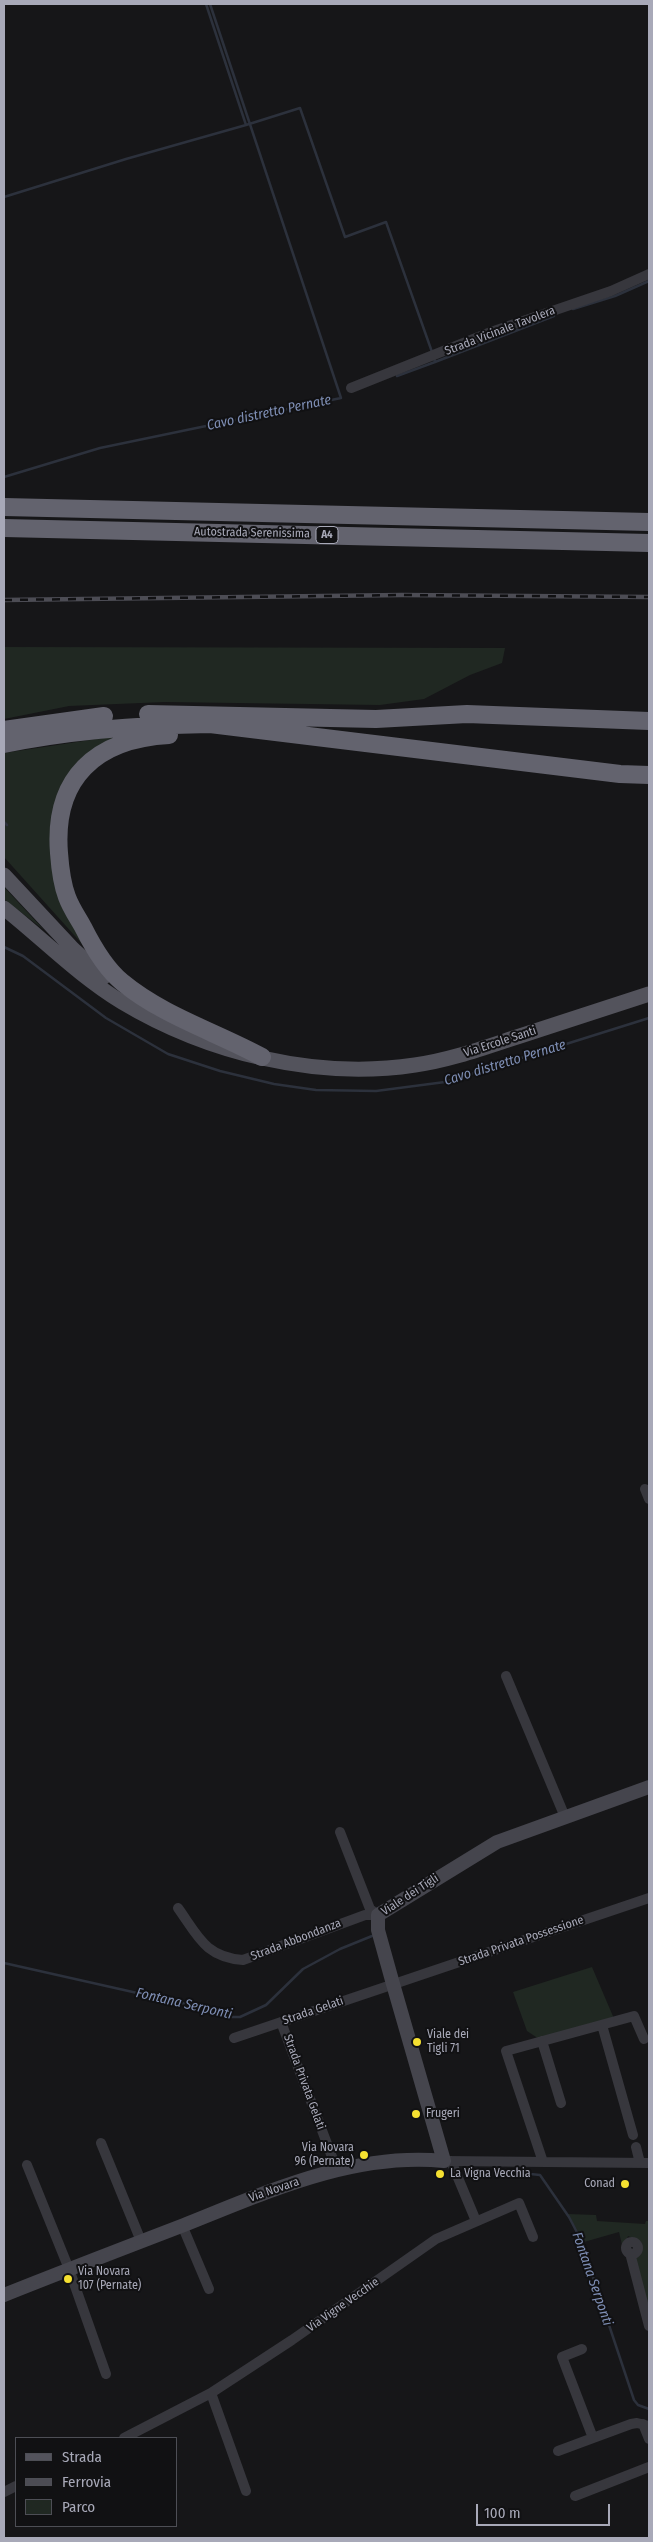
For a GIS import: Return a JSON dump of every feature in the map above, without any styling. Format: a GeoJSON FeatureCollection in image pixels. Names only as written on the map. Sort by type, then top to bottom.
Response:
{"type":"FeatureCollection","features":[{"type":"Feature","properties":{"kind":"highway","name":"Autostrada Serenissima"},"geometry":{"type":"LineString","coordinates":[[4,508],[649,522]]}},
{"type":"Feature","properties":{"kind":"highway","name":"Autostrada Serenissima"},"geometry":{"type":"LineString","coordinates":[[4,528],[649,543]]}},
{"type":"Feature","properties":{"kind":"highway"},"geometry":{"type":"LineString","coordinates":[[4,730],[57,721],[174,712],[376,719],[477,714],[649,721]]}},
{"type":"Feature","properties":{"kind":"highway"},"geometry":{"type":"LineString","coordinates":[[4,744],[94,729],[141,725],[210,724],[610,773],[649,775]]}},
{"type":"Feature","properties":{"kind":"highway"},"geometry":{"type":"LineString","coordinates":[[262,1057],[177,1017],[121,982],[96,951],[67,897],[60,864],[57,835],[60,812],[69,786],[78,771],[110,749],[129,741],[153,736],[283,732]]}},
{"type":"Feature","properties":{"kind":"main road"},"geometry":{"type":"LineString","coordinates":[[4,875],[92,967],[131,998],[178,1026],[205,1038],[262,1057]]}},
{"type":"Feature","properties":{"kind":"main road"},"geometry":{"type":"LineString","coordinates":[[4,908],[120,1001],[163,1025],[200,1040],[262,1057]]}},
{"type":"Feature","properties":{"kind":"main road","name":"Via Ercole Santi"},"geometry":{"type":"LineString","coordinates":[[262,1057],[318,1067],[397,1068],[446,1060],[649,994]]}},
{"type":"Feature","properties":{"kind":"main road","name":"Viale dei Tigli"},"geometry":{"type":"LineString","coordinates":[[442,2161],[378,1930],[378,1915],[497,1842],[649,1788]]}},
{"type":"Feature","properties":{"kind":"main road","name":"Via Novara"},"geometry":{"type":"LineString","coordinates":[[4,2295],[291,2183],[337,2170],[383,2162],[442,2161]]}},
{"type":"Feature","properties":{"kind":"street","name":"Strada Vicinale Tavolera"},"geometry":{"type":"LineString","coordinates":[[351,388],[492,332],[611,291],[649,274]]}},
{"type":"Feature","properties":{"kind":"street"},"geometry":{"type":"LineString","coordinates":[[506,1676],[565,1817]]}},
{"type":"Feature","properties":{"kind":"street"},"geometry":{"type":"LineString","coordinates":[[340,1832],[370,1909],[378,1915]]}},
{"type":"Feature","properties":{"kind":"street","name":"Strada Privata Possessione"},"geometry":{"type":"LineString","coordinates":[[393,1984],[649,1898]]}},
{"type":"Feature","properties":{"kind":"street","name":"Strada Abbondanza"},"geometry":{"type":"LineString","coordinates":[[178,1908],[209,1948],[225,1958],[243,1960],[365,1915],[378,1915]]}},
{"type":"Feature","properties":{"kind":"street","name":"Strada Gelati"},"geometry":{"type":"LineString","coordinates":[[234,2038],[393,1984]]}},
{"type":"Feature","properties":{"kind":"street"},"geometry":{"type":"LineString","coordinates":[[543,2162],[506,2051],[634,2016],[644,2039]]}},
{"type":"Feature","properties":{"kind":"street","name":"Strada Privata Gelati"},"geometry":{"type":"LineString","coordinates":[[281,2022],[337,2170]]}},
{"type":"Feature","properties":{"kind":"street"},"geometry":{"type":"LineString","coordinates":[[602,2025],[632,2135]]}},
{"type":"Feature","properties":{"kind":"street"},"geometry":{"type":"LineString","coordinates":[[542,2041],[561,2103]]}},
{"type":"Feature","properties":{"kind":"street"},"geometry":{"type":"LineString","coordinates":[[101,2144],[141,2241]]}},
{"type":"Feature","properties":{"kind":"street"},"geometry":{"type":"LineString","coordinates":[[636,2147],[645,2163]]}},
{"type":"Feature","properties":{"kind":"street"},"geometry":{"type":"LineString","coordinates":[[442,2161],[476,2222]]}},
{"type":"Feature","properties":{"kind":"street","name":"Via Novara"},"geometry":{"type":"LineString","coordinates":[[442,2161],[645,2163]]}},
{"type":"Feature","properties":{"kind":"street"},"geometry":{"type":"LineString","coordinates":[[27,2165],[69,2269],[106,2374]]}},
{"type":"Feature","properties":{"kind":"street","name":"Via Vigne Vecchie"},"geometry":{"type":"LineString","coordinates":[[126,2437],[211,2393],[292,2340],[436,2240],[519,2203],[533,2237]]}},
{"type":"Feature","properties":{"kind":"street"},"geometry":{"type":"LineString","coordinates":[[182,2225],[209,2289]]}},
{"type":"Feature","properties":{"kind":"street"},"geometry":{"type":"LineString","coordinates":[[630,2253],[649,2326]]}},
{"type":"Feature","properties":{"kind":"street"},"geometry":{"type":"LineString","coordinates":[[582,2349],[562,2357],[593,2438]]}},
{"type":"Feature","properties":{"kind":"street"},"geometry":{"type":"LineString","coordinates":[[211,2393],[246,2491]]}},
{"type":"Feature","properties":{"kind":"street"},"geometry":{"type":"LineString","coordinates":[[558,2451],[631,2424],[646,2425],[649,2439]]}},
{"type":"Feature","properties":{"kind":"street"},"geometry":{"type":"LineString","coordinates":[[576,2496],[649,2467]]}},
{"type":"Feature","properties":{"kind":"green space"},"geometry":{"type":"Polygon","coordinates":[[[4,647],[505,648],[502,663],[470,675],[424,699],[380,705],[165,702],[69,706],[4,719],[4,647]]]}},
{"type":"Feature","properties":{"kind":"green space"},"geometry":{"type":"Polygon","coordinates":[[[117,736],[78,761],[60,789],[50,828],[92,955],[4,857],[4,753],[117,736]]]}},
{"type":"Feature","properties":{"kind":"green space"},"geometry":{"type":"Polygon","coordinates":[[[4,887],[44,930],[4,899],[4,887]]]}},
{"type":"Feature","properties":{"kind":"green space"},"geometry":{"type":"Polygon","coordinates":[[[592,1967],[615,2021],[542,2041],[527,2031],[513,1992],[592,1967]]]}},
{"type":"Feature","properties":{"kind":"green space"},"geometry":{"type":"Polygon","coordinates":[[[568,2214],[596,2215],[597,2221],[645,2224],[646,2221],[649,2221],[649,2310],[634,2257],[642,2251],[641,2242],[628,2236],[623,2249],[619,2232],[584,2242],[568,2214]]]}},
{"type":"Feature","properties":{"kind":"waterway","name":"Cavo distretto Pernate"},"geometry":{"type":"LineString","coordinates":[[206,4],[246,125],[300,108],[345,237],[386,222],[432,352]]}},
{"type":"Feature","properties":{"kind":"waterway","name":"Cavo distretto Pernate"},"geometry":{"type":"LineString","coordinates":[[4,477],[100,448],[341,398],[210,4]]}},
{"type":"Feature","properties":{"kind":"waterway","name":"Cavo distretto Pernate"},"geometry":{"type":"LineString","coordinates":[[4,197],[126,159],[246,125]]}},
{"type":"Feature","properties":{"kind":"waterway","name":"Cavo distretto Pernate"},"geometry":{"type":"LineString","coordinates":[[573,309],[615,296],[649,281]]}},
{"type":"Feature","properties":{"kind":"waterway","name":"Cavo distretto Pernate"},"geometry":{"type":"LineString","coordinates":[[434,357],[435,362],[554,316]]}},
{"type":"Feature","properties":{"kind":"waterway","name":"Cavo distretto Pernate"},"geometry":{"type":"LineString","coordinates":[[397,376],[435,362]]}},
{"type":"Feature","properties":{"kind":"waterway","name":"Cavo distretto Pernate"},"geometry":{"type":"LineString","coordinates":[[4,822],[7,825]]}},
{"type":"Feature","properties":{"kind":"waterway","name":"Cavo distretto Pernate"},"geometry":{"type":"LineString","coordinates":[[4,947],[23,956],[106,1018],[168,1054],[220,1071],[274,1084],[316,1090],[376,1091],[445,1082],[649,1018]]}},
{"type":"Feature","properties":{"kind":"waterway","name":"Fontana Serponti"},"geometry":{"type":"LineString","coordinates":[[4,1963],[195,2006],[228,2017],[240,2017],[266,2005],[303,1969],[340,1949],[372,1936]]}},
{"type":"Feature","properties":{"kind":"waterway","name":"Fontana Serponti"},"geometry":{"type":"LineString","coordinates":[[511,2172],[540,2175],[569,2217],[580,2238],[634,2400],[638,2405],[649,2409]]}},
{"type":"Feature","properties":{"kind":"railway"},"geometry":{"type":"LineString","coordinates":[[4,600],[402,595],[649,597]]}},
{"type":"Feature","properties":{"kind":"place","name":"Viale dei Tigli 71"},"geometry":{"type":"Point","coordinates":[417,2042]}},
{"type":"Feature","properties":{"kind":"place","name":"Frugeri"},"geometry":{"type":"Point","coordinates":[416,2114]}},
{"type":"Feature","properties":{"kind":"place","name":"Via Novara 96 (Pernate)"},"geometry":{"type":"Point","coordinates":[364,2155]}},
{"type":"Feature","properties":{"kind":"place","name":"La Vigna Vecchia"},"geometry":{"type":"Point","coordinates":[440,2174]}},
{"type":"Feature","properties":{"kind":"place","name":"Conad"},"geometry":{"type":"Point","coordinates":[625,2184]}},
{"type":"Feature","properties":{"kind":"place","name":"Via Novara 107 (Pernate)"},"geometry":{"type":"Point","coordinates":[68,2279]}}]}
